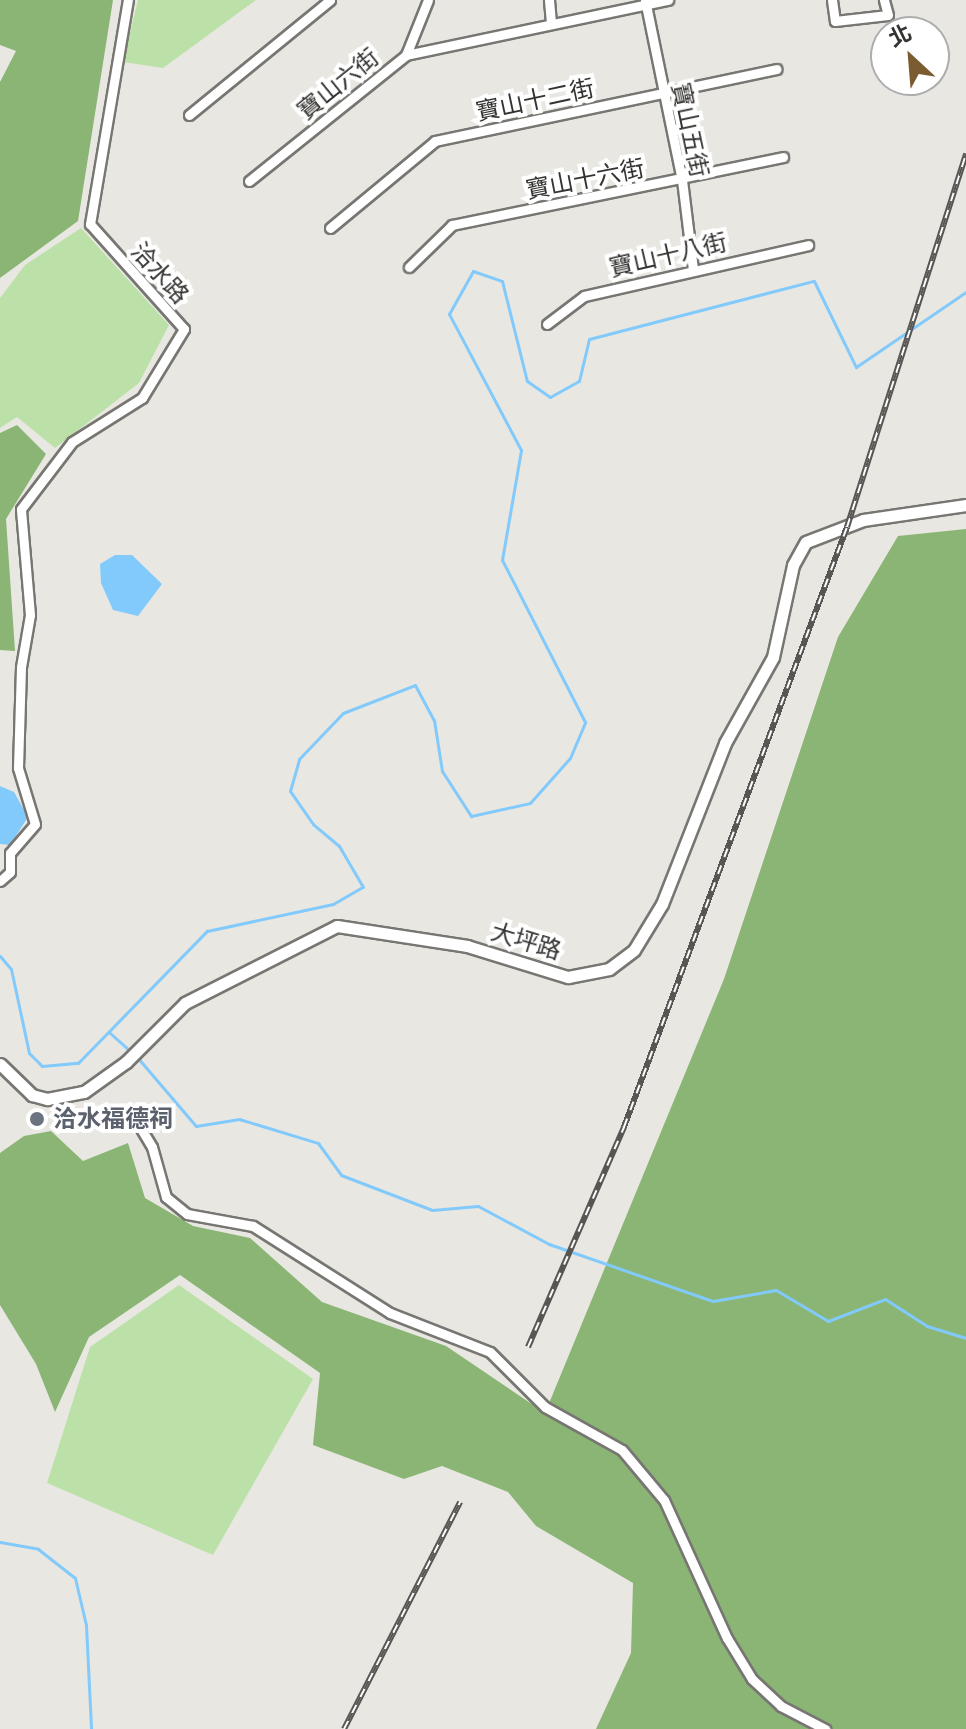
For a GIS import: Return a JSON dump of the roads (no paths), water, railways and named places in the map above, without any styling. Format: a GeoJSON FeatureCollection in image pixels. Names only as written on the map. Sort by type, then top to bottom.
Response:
{"type":"FeatureCollection","features":[{"type":"Feature","properties":{"kind":"street","name":"洽水路"},"geometry":{"type":"LineString","coordinates":[[0,881],[10,872],[10,853],[35,824],[18,768],[21,667],[30,615],[21,509],[72,442],[142,398],[184,329],[90,224],[128,0]]}},
{"type":"Feature","properties":{"kind":"street"},"geometry":{"type":"LineString","coordinates":[[189,115],[330,0]]}},
{"type":"Feature","properties":{"kind":"street","name":"寶山六街"},"geometry":{"type":"LineString","coordinates":[[249,181],[406,55],[428,0]]}},
{"type":"Feature","properties":{"kind":"street"},"geometry":{"type":"LineString","coordinates":[[549,0],[551,24]]}},
{"type":"Feature","properties":{"kind":"street"},"geometry":{"type":"LineString","coordinates":[[406,55],[646,2],[668,0]]}},
{"type":"Feature","properties":{"kind":"street"},"geometry":{"type":"LineString","coordinates":[[832,0],[835,21],[888,15],[884,0]]}},
{"type":"Feature","properties":{"kind":"street","name":"寶山五街"},"geometry":{"type":"LineString","coordinates":[[646,2],[661,95],[682,180],[693,269]]}},
{"type":"Feature","properties":{"kind":"street","name":"寶山十二街"},"geometry":{"type":"LineString","coordinates":[[330,228],[435,141],[776,69]]}},
{"type":"Feature","properties":{"kind":"street","name":"寶山十六街"},"geometry":{"type":"LineString","coordinates":[[409,267],[452,225],[783,157]]}},
{"type":"Feature","properties":{"kind":"street","name":"寶山十八街"},"geometry":{"type":"LineString","coordinates":[[547,324],[584,296],[808,245]]}},
{"type":"Feature","properties":{"kind":"street","name":"大坪路"},"geometry":{"type":"LineString","coordinates":[[0,1064],[32,1095],[47,1099],[84,1092],[126,1062],[202,992],[337,926],[467,946],[568,977],[593,975],[624,960],[662,904],[725,743],[773,657],[793,565],[806,542],[863,520],[966,505]]}},
{"type":"Feature","properties":{"kind":"street"},"geometry":{"type":"LineString","coordinates":[[137,1122],[152,1147],[166,1197],[187,1214],[253,1226],[390,1313],[490,1352],[545,1407],[622,1450],[664,1500],[727,1638],[752,1679],[781,1706],[825,1729]]}},
{"type":"Feature","properties":{"kind":"water"},"geometry":{"type":"Polygon","coordinates":[[[115,555],[132,555],[162,584],[138,616],[113,610],[101,583],[100,564],[115,555]]]}},
{"type":"Feature","properties":{"kind":"water"},"geometry":{"type":"Polygon","coordinates":[[[0,786],[14,792],[28,817],[10,845],[0,844],[0,786]]]}},
{"type":"Feature","properties":{"kind":"waterway"},"geometry":{"type":"LineString","coordinates":[[0,956],[11,969],[29,1053],[42,1066],[78,1063],[207,931],[333,904],[363,887],[339,846],[313,824],[290,791],[299,759],[343,713],[415,685],[434,720],[442,771],[471,816],[530,803],[570,758],[585,722],[502,560],[521,450],[449,314],[473,271],[502,281],[527,381],[550,397],[579,381],[589,339],[814,281],[856,367],[966,292]]}},
{"type":"Feature","properties":{"kind":"waterway"},"geometry":{"type":"LineString","coordinates":[[110,1033],[131,1052]]}},
{"type":"Feature","properties":{"kind":"waterway"},"geometry":{"type":"LineString","coordinates":[[137,1057],[196,1126],[239,1119],[318,1143],[341,1175],[432,1210],[478,1206],[549,1244],[713,1301],[776,1290],[828,1321],[885,1299],[927,1326],[966,1338]]}},
{"type":"Feature","properties":{"kind":"waterway"},"geometry":{"type":"LineString","coordinates":[[0,1542],[38,1549],[75,1578],[86,1625],[91,1729]]}},
{"type":"Feature","properties":{"kind":"railway"},"geometry":{"type":"LineString","coordinates":[[528,1347],[624,1127],[847,527],[966,154]]}},
{"type":"Feature","properties":{"kind":"railway"},"geometry":{"type":"LineString","coordinates":[[344,1729],[460,1502]]}},
{"type":"Feature","properties":{"kind":"place","name":"洽水福德祠"},"geometry":{"type":"Point","coordinates":[37,1119]}}]}
